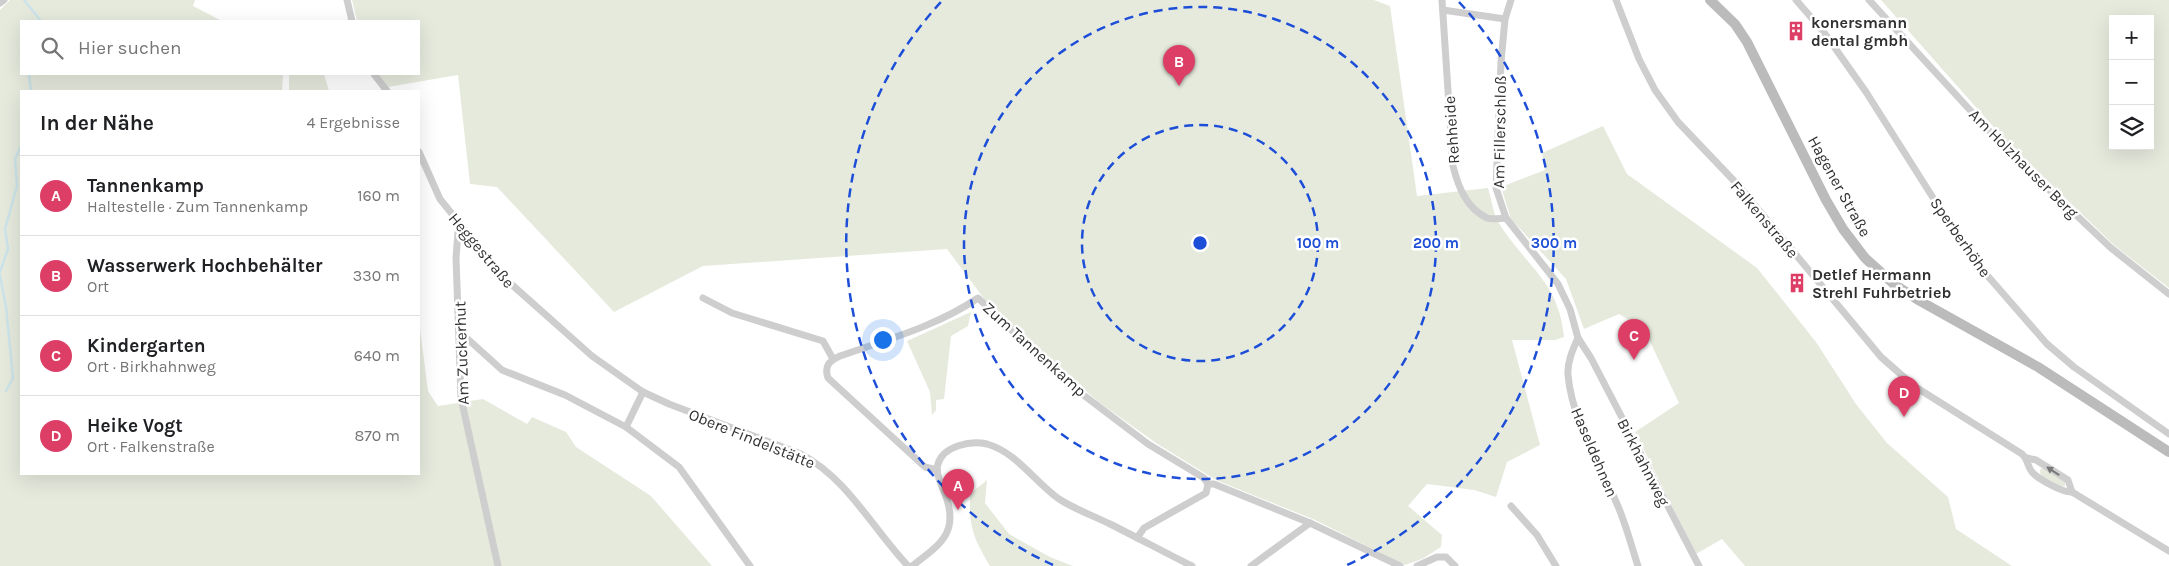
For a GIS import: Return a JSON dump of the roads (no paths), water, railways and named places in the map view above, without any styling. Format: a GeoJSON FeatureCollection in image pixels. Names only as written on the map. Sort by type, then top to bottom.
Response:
{"type":"FeatureCollection","features":[{"type":"Feature","properties":{"kind":"main road","name":"Hagener Straße"},"geometry":{"type":"LineString","coordinates":[[1710,0],[1735,24],[1747,42],[1826,200],[1843,229],[1865,258],[1896,285],[1920,301],[2038,367],[2169,452]]}},
{"type":"Feature","properties":{"kind":"street"},"geometry":{"type":"LineString","coordinates":[[0,3],[4,0]]}},
{"type":"Feature","properties":{"kind":"street"},"geometry":{"type":"LineString","coordinates":[[347,0],[352,20]]}},
{"type":"Feature","properties":{"kind":"street","name":"Rehheide"},"geometry":{"type":"LineString","coordinates":[[1442,0],[1453,166],[1457,182],[1471,206],[1488,218],[1506,218]]}},
{"type":"Feature","properties":{"kind":"street","name":"Am Fillerschloß"},"geometry":{"type":"LineString","coordinates":[[1511,0],[1505,19],[1495,172],[1500,204],[1506,218],[1558,284],[1570,309],[1578,338],[1591,358]]}},
{"type":"Feature","properties":{"kind":"street","name":"Falkenstraße"},"geometry":{"type":"LineString","coordinates":[[1616,0],[1638,59],[1655,90],[1678,122],[1737,184],[1881,357],[1914,386],[2027,458],[2036,460],[2068,480],[2072,492]]}},
{"type":"Feature","properties":{"kind":"street","name":"Sperberhöhe"},"geometry":{"type":"LineString","coordinates":[[1796,0],[1824,31],[1866,92],[1956,234],[2046,344],[2074,367],[2169,434]]}},
{"type":"Feature","properties":{"kind":"street","name":"Am Holzhauser Berg"},"geometry":{"type":"LineString","coordinates":[[1869,0],[2002,146],[2111,248],[2169,294]]}},
{"type":"Feature","properties":{"kind":"street"},"geometry":{"type":"LineString","coordinates":[[1443,10],[1505,19]]}},
{"type":"Feature","properties":{"kind":"street"},"geometry":{"type":"LineString","coordinates":[[375,75],[386,90]]}},
{"type":"Feature","properties":{"kind":"street","name":"Heggestraße"},"geometry":{"type":"LineString","coordinates":[[420,154],[440,199],[462,228],[502,275],[567,334]]}},
{"type":"Feature","properties":{"kind":"street","name":"Am Zuckerhut"},"geometry":{"type":"LineString","coordinates":[[462,228],[458,232],[456,258],[464,416],[475,455],[498,566]]}},
{"type":"Feature","properties":{"kind":"street"},"geometry":{"type":"LineString","coordinates":[[703,298],[732,313],[823,341],[833,359],[828,364],[826,371],[828,378],[925,467],[937,470]]}},
{"type":"Feature","properties":{"kind":"street","name":"Zum Tannenkamp"},"geometry":{"type":"LineString","coordinates":[[833,359],[919,328],[978,298],[1065,381],[1148,444],[1204,478],[1208,484],[1214,484],[1310,523],[1400,566]]}},
{"type":"Feature","properties":{"kind":"street"},"geometry":{"type":"LineString","coordinates":[[460,332],[502,370],[565,395],[626,427],[679,467],[750,566]]}},
{"type":"Feature","properties":{"kind":"street","name":"Obere Findelstätte"},"geometry":{"type":"LineString","coordinates":[[567,334],[592,356],[643,392],[669,404],[801,454],[819,463],[840,482],[910,566]]}},
{"type":"Feature","properties":{"kind":"street","name":"Haseldehnen"},"geometry":{"type":"LineString","coordinates":[[1578,338],[1572,352],[1568,373],[1572,396],[1586,435],[1618,506],[1638,566]]}},
{"type":"Feature","properties":{"kind":"street","name":"Birkhahnweg"},"geometry":{"type":"LineString","coordinates":[[1591,358],[1699,566]]}},
{"type":"Feature","properties":{"kind":"street"},"geometry":{"type":"LineString","coordinates":[[626,427],[643,392]]}},
{"type":"Feature","properties":{"kind":"street"},"geometry":{"type":"LineString","coordinates":[[910,566],[936,548],[945,538],[950,524],[951,511],[937,470],[938,462],[945,453],[955,447],[969,444],[985,444],[1000,449],[1060,500],[1192,566]]}},
{"type":"Feature","properties":{"kind":"street","name":"Falkenstraße"},"geometry":{"type":"LineString","coordinates":[[2027,458],[2032,472],[2064,492],[2072,492],[2169,551]]}},
{"type":"Feature","properties":{"kind":"street"},"geometry":{"type":"LineString","coordinates":[[1137,538],[1144,528],[1206,493],[1208,484]]}},
{"type":"Feature","properties":{"kind":"street"},"geometry":{"type":"LineString","coordinates":[[1511,506],[1537,535],[1556,566]]}},
{"type":"Feature","properties":{"kind":"street"},"geometry":{"type":"LineString","coordinates":[[1251,566],[1310,523]]}},
{"type":"Feature","properties":{"kind":"street"},"geometry":{"type":"LineString","coordinates":[[1418,566],[1437,557],[1446,557],[1455,566]]}},
{"type":"Feature","properties":{"kind":"waterway"},"geometry":{"type":"LineString","coordinates":[[24,0],[40,20]]}},
{"type":"Feature","properties":{"kind":"waterway"},"geometry":{"type":"LineString","coordinates":[[29,75],[31,90]]}},
{"type":"Feature","properties":{"kind":"waterway"},"geometry":{"type":"LineString","coordinates":[[0,272],[8,249],[5,229],[17,186],[15,159],[20,148]]}},
{"type":"Feature","properties":{"kind":"waterway"},"geometry":{"type":"LineString","coordinates":[[0,275],[6,307],[13,378],[6,391]]}},
{"type":"Feature","properties":{"kind":"place","name":"konersmann dental gmbh"},"geometry":{"type":"Point","coordinates":[1796,31]}},
{"type":"Feature","properties":{"kind":"place","name":"Wasserwerk Hochbehälter"},"geometry":{"type":"Point","coordinates":[1179,86]}},
{"type":"Feature","properties":{"kind":"place","name":"Detlef Hermann Strehl Fuhrbetrieb"},"geometry":{"type":"Point","coordinates":[1797,283]}},
{"type":"Feature","properties":{"kind":"place","name":"Kindergarten"},"geometry":{"type":"Point","coordinates":[1634,360]}},
{"type":"Feature","properties":{"kind":"place","name":"Heike Vogt"},"geometry":{"type":"Point","coordinates":[1904,417]}},
{"type":"Feature","properties":{"kind":"place","name":"Tannenkamp"},"geometry":{"type":"Point","coordinates":[958,510]}}]}
